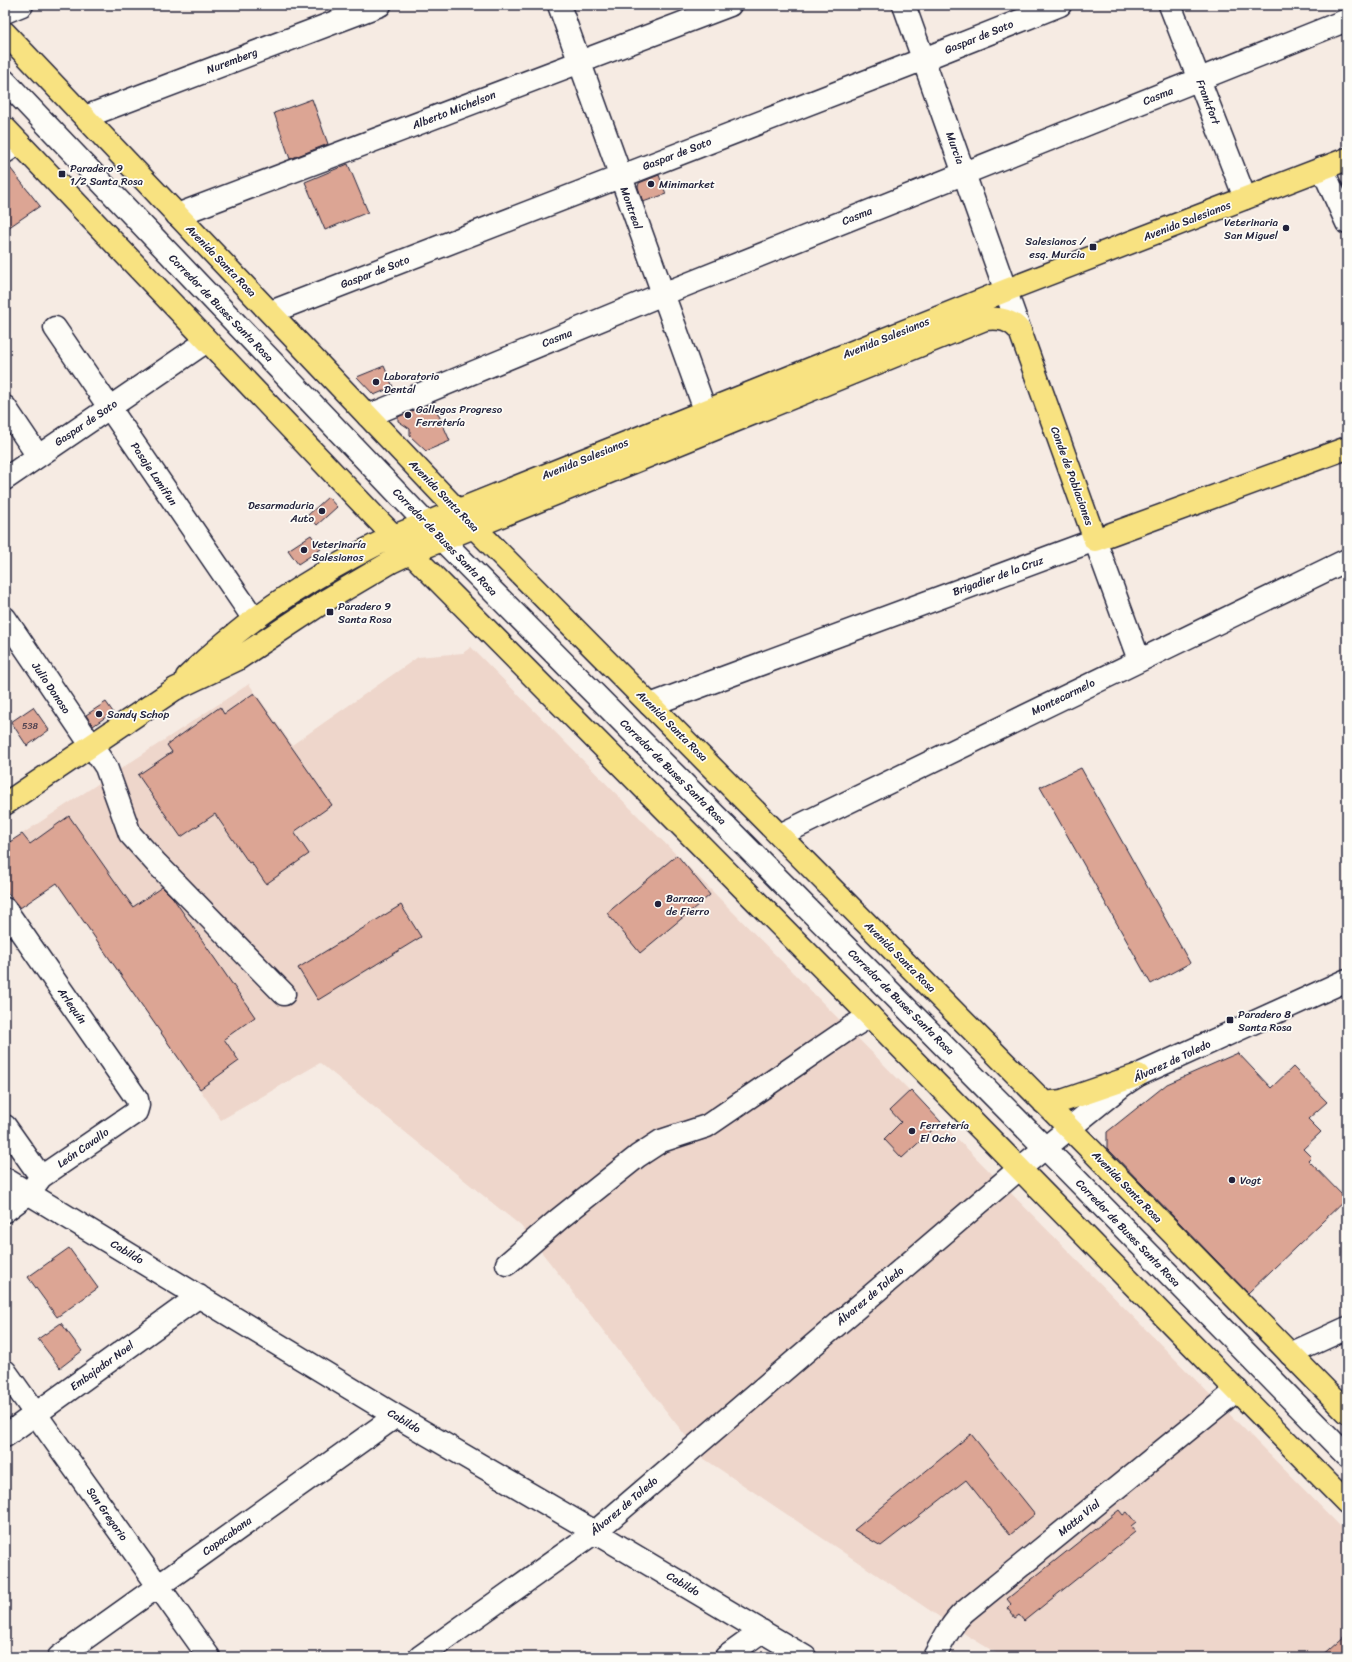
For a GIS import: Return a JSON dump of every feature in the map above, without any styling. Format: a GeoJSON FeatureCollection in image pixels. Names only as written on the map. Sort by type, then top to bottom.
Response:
{"type":"FeatureCollection","features":[{"type":"Feature","properties":{"kind":"main road","name":"Avenida Santa Rosa"},"geometry":{"type":"LineString","coordinates":[[5,33],[458,511],[780,835],[1347,1412]]}},
{"type":"Feature","properties":{"kind":"main road"},"geometry":{"type":"LineString","coordinates":[[10,141],[208,341],[410,553],[870,1016],[1347,1503]]}},
{"type":"Feature","properties":{"kind":"main road","name":"Avenida Salesianos"},"geometry":{"type":"LineString","coordinates":[[175,689],[205,660],[254,619],[327,570],[394,536],[704,410],[1007,290],[1347,159]]}},
{"type":"Feature","properties":{"kind":"main road","name":"Avenida Salesianos"},"geometry":{"type":"LineString","coordinates":[[175,689],[236,660],[325,601],[390,562],[410,553],[985,319],[1000,318],[1007,320],[1020,331]]}},
{"type":"Feature","properties":{"kind":"main road","name":"Conde de Poblaciones"},"geometry":{"type":"LineString","coordinates":[[1020,331],[1095,540]]}},
{"type":"Feature","properties":{"kind":"main road","name":"Brigadier de la Cruz"},"geometry":{"type":"LineString","coordinates":[[1095,540],[1347,448]]}},
{"type":"Feature","properties":{"kind":"main road"},"geometry":{"type":"LineString","coordinates":[[5,804],[175,689]]}},
{"type":"Feature","properties":{"kind":"main road"},"geometry":{"type":"LineString","coordinates":[[1044,1103],[1062,1100],[1138,1075]]}},
{"type":"Feature","properties":{"kind":"street"},"geometry":{"type":"LineString","coordinates":[[5,12],[22,5]]}},
{"type":"Feature","properties":{"kind":"street","name":"Nuremberg"},"geometry":{"type":"LineString","coordinates":[[84,118],[380,5]]}},
{"type":"Feature","properties":{"kind":"street","name":"Montreal"},"geometry":{"type":"LineString","coordinates":[[559,5],[704,410]]}},
{"type":"Feature","properties":{"kind":"street","name":"Alberto Michelson"},"geometry":{"type":"LineString","coordinates":[[177,215],[730,5]]}},
{"type":"Feature","properties":{"kind":"street","name":"Murcia"},"geometry":{"type":"LineString","coordinates":[[904,5],[1007,290]]}},
{"type":"Feature","properties":{"kind":"street","name":"Gaspar de Soto"},"geometry":{"type":"LineString","coordinates":[[271,312],[1060,5]]}},
{"type":"Feature","properties":{"kind":"street","name":"Frankfort"},"geometry":{"type":"LineString","coordinates":[[1170,5],[1245,198]]}},
{"type":"Feature","properties":{"kind":"street","name":"Casma"},"geometry":{"type":"LineString","coordinates":[[368,416],[663,294],[1347,20]]}},
{"type":"Feature","properties":{"kind":"street","name":"Corredor de Buses Santa Rosa"},"geometry":{"type":"LineString","coordinates":[[5,81],[442,540],[1045,1148],[1347,1456]]}},
{"type":"Feature","properties":{"kind":"street"},"geometry":{"type":"LineString","coordinates":[[1322,168],[1347,223]]}},
{"type":"Feature","properties":{"kind":"street","name":"Conde de Poblaciones"},"geometry":{"type":"LineString","coordinates":[[1007,290],[1020,331]]}},
{"type":"Feature","properties":{"kind":"street","name":"Pasaje Lamifun"},"geometry":{"type":"LineString","coordinates":[[55,328],[254,619]]}},
{"type":"Feature","properties":{"kind":"street","name":"Gaspar de Soto"},"geometry":{"type":"LineString","coordinates":[[5,479],[208,341]]}},
{"type":"Feature","properties":{"kind":"street"},"geometry":{"type":"LineString","coordinates":[[5,408],[38,456]]}},
{"type":"Feature","properties":{"kind":"street","name":"Conde de Poblaciones"},"geometry":{"type":"LineString","coordinates":[[1095,540],[1139,660]]}},
{"type":"Feature","properties":{"kind":"street","name":"Brigadier de la Cruz"},"geometry":{"type":"LineString","coordinates":[[650,705],[1095,540]]}},
{"type":"Feature","properties":{"kind":"street","name":"Montecarmelo"},"geometry":{"type":"LineString","coordinates":[[780,835],[1347,560]]}},
{"type":"Feature","properties":{"kind":"street","name":"Julio Donoso"},"geometry":{"type":"LineString","coordinates":[[7,627],[106,767],[130,834],[157,864],[284,994]]}},
{"type":"Feature","properties":{"kind":"street","name":"Arlequín"},"geometry":{"type":"LineString","coordinates":[[5,909],[136,1099],[138,1105]]}},
{"type":"Feature","properties":{"kind":"street","name":"Álvarez de Toledo"},"geometry":{"type":"LineString","coordinates":[[420,1657],[595,1532],[1019,1169],[1109,1095],[1138,1075],[1347,980]]}},
{"type":"Feature","properties":{"kind":"street"},"geometry":{"type":"LineString","coordinates":[[507,1264],[558,1219],[638,1156],[661,1141],[707,1126],[850,1028],[870,1016]]}},
{"type":"Feature","properties":{"kind":"street","name":"León Cavallo"},"geometry":{"type":"LineString","coordinates":[[5,1211],[35,1185],[136,1112],[138,1105]]}},
{"type":"Feature","properties":{"kind":"street"},"geometry":{"type":"LineString","coordinates":[[5,1126],[35,1185]]}},
{"type":"Feature","properties":{"kind":"street","name":"Cabildo"},"geometry":{"type":"LineString","coordinates":[[5,1179],[35,1185],[199,1296],[396,1416],[805,1657]]}},
{"type":"Feature","properties":{"kind":"street","name":"Embajador Noel"},"geometry":{"type":"LineString","coordinates":[[5,1436],[199,1296]]}},
{"type":"Feature","properties":{"kind":"street"},"geometry":{"type":"LineString","coordinates":[[1290,1354],[1347,1328]]}},
{"type":"Feature","properties":{"kind":"street","name":"San Gregorio"},"geometry":{"type":"LineString","coordinates":[[5,1370],[208,1657]]}},
{"type":"Feature","properties":{"kind":"street","name":"Matta Vial"},"geometry":{"type":"LineString","coordinates":[[934,1657],[954,1621],[964,1612],[1237,1390]]}},
{"type":"Feature","properties":{"kind":"street","name":"Copacabana"},"geometry":{"type":"LineString","coordinates":[[59,1657],[396,1416]]}},
{"type":"Feature","properties":{"kind":"street"},"geometry":{"type":"LineString","coordinates":[[726,1657],[762,1631]]}},
{"type":"Feature","properties":{"kind":"shaded area"},"geometry":{"type":"Polygon","coordinates":[[[471,647],[1347,1533],[1347,1657],[1003,1657],[968,1636],[703,1458],[521,1226],[320,1063],[221,1120],[22,834],[249,684],[292,745],[418,657],[463,653],[471,647]]]}},
{"type":"Feature","properties":{"kind":"building"},"geometry":{"type":"Polygon","coordinates":[[[312,99],[328,144],[290,159],[274,113],[312,99]]]}},
{"type":"Feature","properties":{"kind":"building"},"geometry":{"type":"Polygon","coordinates":[[[5,164],[7,164],[40,206],[5,230],[5,164]]]}},
{"type":"Feature","properties":{"kind":"building"},"geometry":{"type":"Polygon","coordinates":[[[348,164],[368,212],[325,230],[305,182],[348,164]]]}},
{"type":"Feature","properties":{"kind":"building","name":"Minimarket"},"geometry":{"type":"Polygon","coordinates":[[[659,175],[666,194],[643,202],[638,187],[639,183],[659,175]]]}},
{"type":"Feature","properties":{"kind":"building","name":"Laboratorio Dental"},"geometry":{"type":"Polygon","coordinates":[[[384,366],[393,387],[374,395],[357,377],[384,366]]]}},
{"type":"Feature","properties":{"kind":"building"},"geometry":{"type":"Polygon","coordinates":[[[433,402],[450,441],[426,451],[410,436],[410,429],[398,421],[398,417],[433,402]]]}},
{"type":"Feature","properties":{"kind":"building","name":"Desarmaduria Auto"},"geometry":{"type":"Polygon","coordinates":[[[328,497],[337,507],[317,525],[308,515],[328,497]]]}},
{"type":"Feature","properties":{"kind":"building","name":"Veterinaría Salesianos"},"geometry":{"type":"Polygon","coordinates":[[[311,535],[321,549],[298,564],[288,550],[311,535]]]}},
{"type":"Feature","properties":{"kind":"building"},"geometry":{"type":"Polygon","coordinates":[[[254,693],[332,805],[294,832],[309,854],[266,884],[251,862],[249,863],[215,814],[181,837],[138,775],[172,752],[167,745],[220,707],[224,714],[254,693]]]}},
{"type":"Feature","properties":{"kind":"building","name":"Sandy Schop"},"geometry":{"type":"Polygon","coordinates":[[[106,702],[113,712],[93,726],[86,715],[106,702]]]}},
{"type":"Feature","properties":{"kind":"building"},"geometry":{"type":"Polygon","coordinates":[[[33,707],[49,730],[27,746],[11,722],[33,707]]]}},
{"type":"Feature","properties":{"kind":"building"},"geometry":{"type":"Polygon","coordinates":[[[1081,768],[1190,963],[1151,984],[1040,787],[1081,768]]]}},
{"type":"Feature","properties":{"kind":"building"},"geometry":{"type":"Polygon","coordinates":[[[69,816],[133,907],[162,887],[173,898],[255,1017],[224,1039],[239,1061],[200,1089],[57,883],[20,908],[5,890],[5,845],[22,834],[30,844],[69,816]]]}},
{"type":"Feature","properties":{"kind":"building","name":"Barraca de Fierro"},"geometry":{"type":"Polygon","coordinates":[[[677,855],[710,895],[640,953],[607,913],[677,855]]]}},
{"type":"Feature","properties":{"kind":"building"},"geometry":{"type":"Polygon","coordinates":[[[401,905],[421,937],[318,1000],[298,968],[401,905]]]}},
{"type":"Feature","properties":{"kind":"building","name":"Vogt"},"geometry":{"type":"Polygon","coordinates":[[[1238,1053],[1271,1088],[1293,1067],[1327,1102],[1308,1119],[1321,1132],[1303,1149],[1311,1157],[1308,1160],[1346,1199],[1248,1293],[1107,1148],[1107,1132],[1167,1084],[1238,1053]]]}},
{"type":"Feature","properties":{"kind":"building","name":"Ferretería El Ocho"},"geometry":{"type":"Polygon","coordinates":[[[911,1090],[941,1122],[902,1158],[884,1139],[901,1122],[890,1110],[911,1090]]]}},
{"type":"Feature","properties":{"kind":"building"},"geometry":{"type":"Polygon","coordinates":[[[69,1248],[98,1288],[57,1317],[28,1277],[69,1248]]]}},
{"type":"Feature","properties":{"kind":"building"},"geometry":{"type":"Polygon","coordinates":[[[61,1323],[82,1351],[60,1368],[38,1339],[61,1323]]]}},
{"type":"Feature","properties":{"kind":"building"},"geometry":{"type":"Polygon","coordinates":[[[971,1434],[1035,1514],[1010,1535],[966,1480],[881,1546],[854,1530],[971,1434]]]}},
{"type":"Feature","properties":{"kind":"building"},"geometry":{"type":"Polygon","coordinates":[[[1119,1510],[1123,1515],[1127,1512],[1136,1523],[1131,1527],[1135,1532],[1024,1621],[1019,1615],[1015,1618],[1007,1608],[1011,1604],[1007,1599],[1119,1510]]]}},
{"type":"Feature","properties":{"kind":"building"},"geometry":{"type":"Polygon","coordinates":[[[1347,1633],[1347,1657],[1320,1657],[1347,1633]]]}},
{"type":"Feature","properties":{"kind":"place","name":"Paradero 9 1/2 Santa Rosa"},"geometry":{"type":"Point","coordinates":[62,174]}},
{"type":"Feature","properties":{"kind":"place","name":"Minimarket"},"geometry":{"type":"Point","coordinates":[651,184]}},
{"type":"Feature","properties":{"kind":"place","name":"Veterinaria San Miguel"},"geometry":{"type":"Point","coordinates":[1286,228]}},
{"type":"Feature","properties":{"kind":"place","name":"Salesianos / esq. Murcia"},"geometry":{"type":"Point","coordinates":[1093,247]}},
{"type":"Feature","properties":{"kind":"place","name":"Laboratorio Dental"},"geometry":{"type":"Point","coordinates":[376,382]}},
{"type":"Feature","properties":{"kind":"place","name":"Gallegos Progreso Ferretería"},"geometry":{"type":"Point","coordinates":[408,415]}},
{"type":"Feature","properties":{"kind":"place","name":"Desarmaduria Auto"},"geometry":{"type":"Point","coordinates":[322,511]}},
{"type":"Feature","properties":{"kind":"place","name":"Veterinaría Salesianos"},"geometry":{"type":"Point","coordinates":[304,550]}},
{"type":"Feature","properties":{"kind":"place","name":"Paradero 9 Santa Rosa"},"geometry":{"type":"Point","coordinates":[330,612]}},
{"type":"Feature","properties":{"kind":"place","name":"Sandy Schop"},"geometry":{"type":"Point","coordinates":[99,714]}},
{"type":"Feature","properties":{"kind":"place","name":"Barraca de Fierro"},"geometry":{"type":"Point","coordinates":[658,904]}},
{"type":"Feature","properties":{"kind":"place","name":"Paradero 8 Santa Rosa"},"geometry":{"type":"Point","coordinates":[1230,1020]}},
{"type":"Feature","properties":{"kind":"place","name":"Ferretería El Ocho"},"geometry":{"type":"Point","coordinates":[912,1131]}},
{"type":"Feature","properties":{"kind":"place","name":"Vogt"},"geometry":{"type":"Point","coordinates":[1232,1180]}}]}
